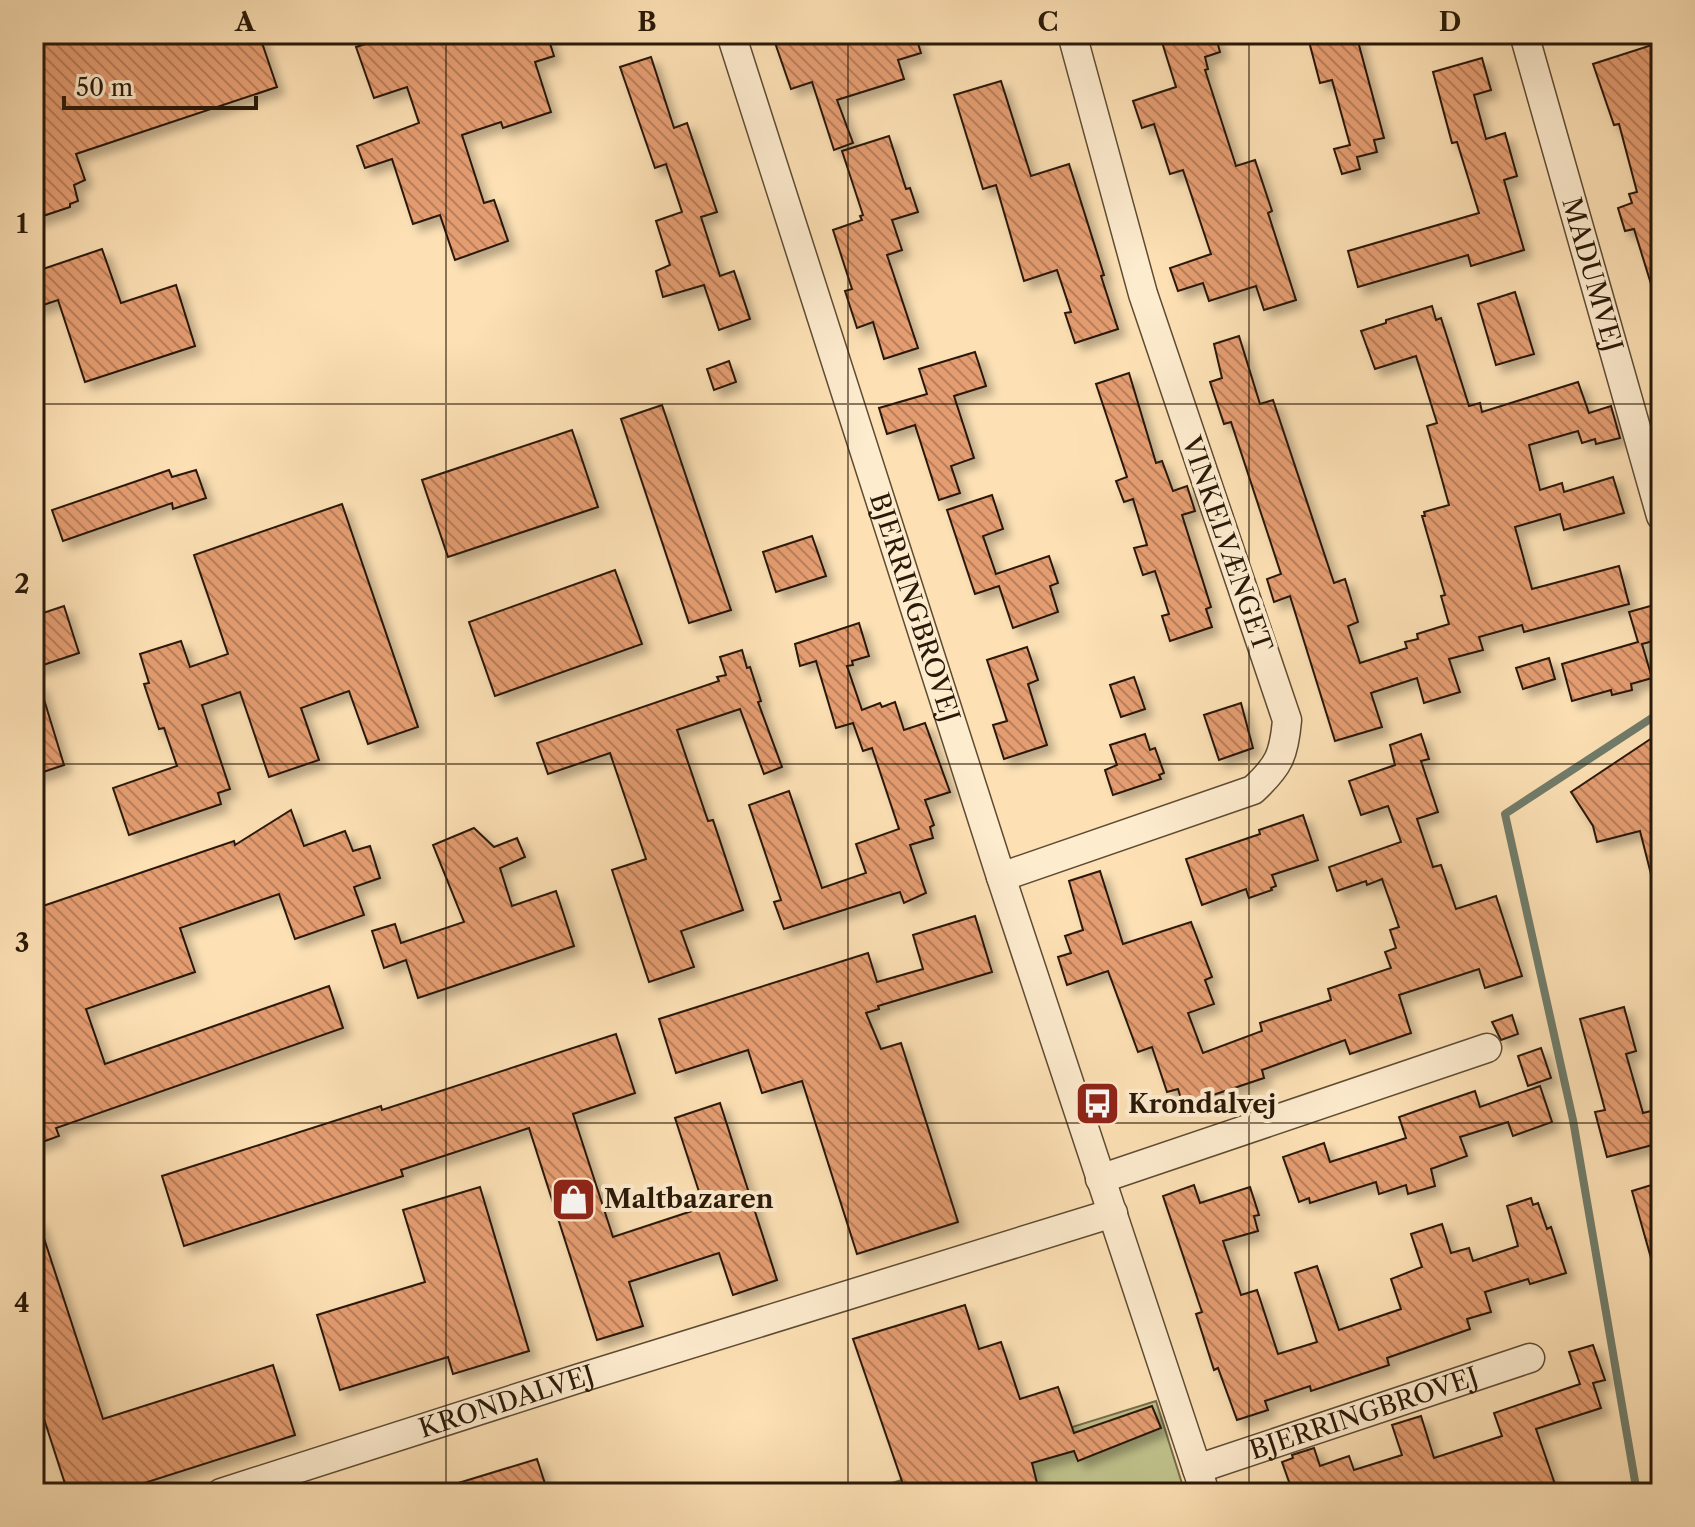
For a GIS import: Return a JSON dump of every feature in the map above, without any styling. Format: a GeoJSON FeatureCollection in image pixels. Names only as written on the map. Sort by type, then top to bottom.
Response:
{"type":"FeatureCollection","features":[{"type":"Feature","properties":{"kind":"street","name":"BJERRINGBROVEJ"},"geometry":{"type":"LineString","coordinates":[[731,34],[1001,877],[1201,1481],[1530,1358]]}},
{"type":"Feature","properties":{"kind":"street","name":"VINKELVÆNGET"},"geometry":{"type":"LineString","coordinates":[[1001,877],[1253,790],[1274,771],[1284,750],[1287,720],[1143,294],[1072,34]]}},
{"type":"Feature","properties":{"kind":"street","name":"MADUMVEJ"},"geometry":{"type":"LineString","coordinates":[[1524,34],[1661,516]]}},
{"type":"Feature","properties":{"kind":"street"},"geometry":{"type":"LineString","coordinates":[[1100,1179],[1487,1048]]}},
{"type":"Feature","properties":{"kind":"street","name":"KRONDALVEJ"},"geometry":{"type":"LineString","coordinates":[[221,1493],[1113,1213]]}},
{"type":"Feature","properties":{"kind":"green space"},"geometry":{"type":"Polygon","coordinates":[[[1156,1401],[1185,1493],[860,1493],[1156,1401]]]}},
{"type":"Feature","properties":{"kind":"building"},"geometry":{"type":"Polygon","coordinates":[[[34,34],[259,34],[277,87],[76,154],[85,180],[74,185],[78,201],[70,207],[34,219],[34,34]]]}},
{"type":"Feature","properties":{"kind":"building"},"geometry":{"type":"Polygon","coordinates":[[[373,34],[547,34],[554,56],[535,62],[551,112],[503,128],[501,122],[462,135],[484,203],[494,200],[508,241],[455,260],[440,215],[413,224],[392,159],[365,168],[357,146],[419,123],[407,87],[374,98],[356,47],[375,41],[373,34]]]}},
{"type":"Feature","properties":{"kind":"building"},"geometry":{"type":"Polygon","coordinates":[[[772,34],[915,34],[921,53],[898,60],[904,79],[837,100],[853,143],[834,150],[812,82],[791,89],[772,34]]]}},
{"type":"Feature","properties":{"kind":"building"},"geometry":{"type":"Polygon","coordinates":[[[1164,34],[1215,34],[1220,52],[1205,57],[1208,69],[1205,70],[1236,166],[1255,160],[1272,211],[1268,213],[1296,300],[1264,310],[1256,286],[1209,301],[1203,283],[1178,291],[1170,268],[1211,254],[1183,170],[1170,174],[1154,124],[1142,128],[1133,101],[1176,87],[1161,39],[1166,38],[1164,34]]]}},
{"type":"Feature","properties":{"kind":"building"},"geometry":{"type":"Polygon","coordinates":[[[1307,34],[1356,34],[1384,138],[1374,140],[1377,152],[1357,157],[1360,169],[1342,174],[1334,149],[1350,145],[1332,80],[1320,83],[1307,34]]]}},
{"type":"Feature","properties":{"kind":"building"},"geometry":{"type":"Polygon","coordinates":[[[1661,42],[1661,299],[1656,300],[1634,229],[1625,231],[1618,208],[1632,203],[1629,194],[1637,192],[1619,124],[1614,125],[1593,64],[1661,42]]]}},
{"type":"Feature","properties":{"kind":"building"},"geometry":{"type":"Polygon","coordinates":[[[651,57],[674,128],[687,123],[717,212],[701,217],[720,276],[734,271],[750,319],[719,330],[704,285],[663,297],[656,271],[670,265],[656,221],[682,212],[666,164],[655,168],[620,67],[651,57]]]}},
{"type":"Feature","properties":{"kind":"building"},"geometry":{"type":"Polygon","coordinates":[[[1482,58],[1491,90],[1474,95],[1486,139],[1505,133],[1517,176],[1504,180],[1524,250],[1471,266],[1468,255],[1358,287],[1348,251],[1479,213],[1457,142],[1452,143],[1433,72],[1482,58]]]}},
{"type":"Feature","properties":{"kind":"building"},"geometry":{"type":"Polygon","coordinates":[[[1001,81],[1031,176],[1069,164],[1118,329],[1075,343],[1065,313],[1071,312],[1057,270],[1024,281],[996,185],[983,189],[954,95],[1001,81]]]}},
{"type":"Feature","properties":{"kind":"building"},"geometry":{"type":"Polygon","coordinates":[[[889,136],[906,189],[910,188],[918,212],[892,220],[902,250],[887,255],[918,348],[884,359],[873,322],[857,328],[845,291],[852,289],[833,230],[862,220],[860,216],[863,215],[842,151],[889,136]]]}},
{"type":"Feature","properties":{"kind":"building"},"geometry":{"type":"Polygon","coordinates":[[[102,249],[121,303],[176,285],[195,346],[85,382],[58,300],[34,308],[34,272],[102,249]]]}},
{"type":"Feature","properties":{"kind":"building"},"geometry":{"type":"Polygon","coordinates":[[[1515,292],[1534,354],[1496,365],[1478,304],[1515,292]]]}},
{"type":"Feature","properties":{"kind":"building"},"geometry":{"type":"Polygon","coordinates":[[[1432,306],[1436,320],[1441,318],[1469,406],[1480,403],[1482,412],[1578,382],[1589,413],[1611,406],[1620,438],[1596,444],[1595,439],[1582,443],[1578,431],[1529,445],[1540,490],[1562,483],[1564,492],[1613,477],[1624,513],[1564,530],[1560,514],[1515,527],[1532,589],[1619,566],[1629,604],[1524,632],[1522,625],[1479,637],[1483,650],[1449,659],[1460,692],[1424,703],[1417,678],[1371,693],[1382,727],[1335,741],[1290,596],[1274,602],[1267,579],[1281,574],[1231,422],[1224,424],[1210,382],[1222,378],[1214,344],[1239,336],[1260,404],[1273,400],[1334,583],[1345,579],[1358,622],[1348,626],[1360,663],[1407,648],[1405,642],[1418,639],[1417,634],[1449,624],[1441,596],[1445,595],[1422,516],[1425,516],[1424,512],[1449,505],[1427,426],[1437,423],[1416,356],[1375,369],[1361,331],[1432,306]]]}},
{"type":"Feature","properties":{"kind":"building"},"geometry":{"type":"Polygon","coordinates":[[[975,352],[986,386],[954,396],[974,458],[951,466],[960,493],[939,500],[915,425],[887,434],[879,408],[927,394],[919,369],[975,352]]]}},
{"type":"Feature","properties":{"kind":"building"},"geometry":{"type":"Polygon","coordinates":[[[729,361],[736,382],[714,390],[707,369],[729,361]]]}},
{"type":"Feature","properties":{"kind":"building"},"geometry":{"type":"Polygon","coordinates":[[[1129,373],[1156,463],[1162,461],[1173,491],[1187,486],[1195,511],[1182,515],[1211,607],[1206,609],[1212,627],[1170,641],[1162,616],[1169,614],[1155,571],[1143,575],[1134,548],[1147,545],[1133,499],[1124,502],[1116,481],[1127,477],[1096,384],[1129,373]]]}},
{"type":"Feature","properties":{"kind":"building"},"geometry":{"type":"Polygon","coordinates":[[[662,405],[731,610],[689,623],[621,419],[662,405]]]}},
{"type":"Feature","properties":{"kind":"building"},"geometry":{"type":"Polygon","coordinates":[[[572,430],[598,507],[448,557],[422,480],[572,430]]]}},
{"type":"Feature","properties":{"kind":"building"},"geometry":{"type":"Polygon","coordinates":[[[169,470],[172,477],[196,470],[206,498],[173,509],[172,503],[63,541],[52,510],[169,470]]]}},
{"type":"Feature","properties":{"kind":"building"},"geometry":{"type":"Polygon","coordinates":[[[992,495],[1003,529],[983,536],[996,574],[1049,556],[1058,583],[1050,586],[1058,612],[1013,628],[999,586],[975,594],[947,510],[992,495]]]}},
{"type":"Feature","properties":{"kind":"building"},"geometry":{"type":"Polygon","coordinates":[[[342,504],[418,727],[368,744],[349,691],[301,708],[319,760],[269,777],[240,692],[202,705],[230,789],[218,793],[221,804],[129,835],[113,788],[177,766],[164,728],[159,729],[144,684],[149,683],[140,654],[181,641],[190,667],[228,654],[194,555],[342,504]]]}},
{"type":"Feature","properties":{"kind":"building"},"geometry":{"type":"Polygon","coordinates":[[[812,536],[826,576],[776,592],[763,552],[812,536]]]}},
{"type":"Feature","properties":{"kind":"building"},"geometry":{"type":"Polygon","coordinates":[[[615,570],[642,644],[495,696],[469,622],[615,570]]]}},
{"type":"Feature","properties":{"kind":"building"},"geometry":{"type":"Polygon","coordinates":[[[1661,603],[1661,639],[1642,644],[1652,678],[1631,684],[1632,690],[1612,695],[1611,690],[1572,701],[1562,664],[1638,642],[1629,612],[1661,603]]]}},
{"type":"Feature","properties":{"kind":"building"},"geometry":{"type":"Polygon","coordinates":[[[64,606],[79,653],[34,668],[34,616],[64,606]]]}},
{"type":"Feature","properties":{"kind":"building"},"geometry":{"type":"Polygon","coordinates":[[[859,623],[869,656],[852,661],[853,665],[847,666],[862,710],[880,703],[882,707],[895,702],[904,730],[925,723],[950,792],[925,800],[934,825],[930,827],[933,838],[910,845],[926,893],[904,903],[900,892],[784,929],[774,902],[781,900],[749,805],[789,791],[822,888],[866,873],[856,844],[899,829],[872,748],[863,751],[853,723],[836,728],[816,661],[800,666],[795,644],[859,623]]]}},
{"type":"Feature","properties":{"kind":"building"},"geometry":{"type":"Polygon","coordinates":[[[1027,647],[1038,680],[1028,684],[1047,745],[1004,759],[993,725],[1007,721],[987,660],[1027,647]]]}},
{"type":"Feature","properties":{"kind":"building"},"geometry":{"type":"Polygon","coordinates":[[[742,650],[782,767],[764,774],[740,709],[677,730],[708,821],[713,820],[743,910],[681,931],[694,967],[649,982],[612,870],[646,859],[610,753],[548,774],[537,743],[719,681],[717,677],[726,675],[720,657],[742,650]]]}},
{"type":"Feature","properties":{"kind":"building"},"geometry":{"type":"Polygon","coordinates":[[[1549,658],[1555,679],[1523,689],[1516,668],[1549,658]]]}},
{"type":"Feature","properties":{"kind":"building"},"geometry":{"type":"Polygon","coordinates":[[[1134,677],[1145,709],[1121,717],[1110,685],[1134,677]]]}},
{"type":"Feature","properties":{"kind":"building"},"geometry":{"type":"Polygon","coordinates":[[[39,683],[64,765],[34,775],[34,684],[39,683]]]}},
{"type":"Feature","properties":{"kind":"building"},"geometry":{"type":"Polygon","coordinates":[[[1241,703],[1253,748],[1219,760],[1204,715],[1241,703]]]}},
{"type":"Feature","properties":{"kind":"building"},"geometry":{"type":"Polygon","coordinates":[[[1661,732],[1661,885],[1654,886],[1640,831],[1597,842],[1593,826],[1571,792],[1661,732]]]}},
{"type":"Feature","properties":{"kind":"building"},"geometry":{"type":"Polygon","coordinates":[[[1145,734],[1150,750],[1155,748],[1164,773],[1159,775],[1161,779],[1113,795],[1105,770],[1117,765],[1110,745],[1145,734]]]}},
{"type":"Feature","properties":{"kind":"building"},"geometry":{"type":"Polygon","coordinates":[[[1421,734],[1429,759],[1421,761],[1438,812],[1417,819],[1433,867],[1441,865],[1456,909],[1496,896],[1522,976],[1485,988],[1479,969],[1399,995],[1411,1033],[1350,1054],[1345,1040],[1262,1070],[1264,1078],[1183,1105],[1178,1089],[1167,1092],[1152,1047],[1138,1052],[1108,971],[1067,985],[1058,957],[1071,953],[1065,936],[1083,930],[1069,881],[1100,871],[1123,944],[1191,922],[1212,977],[1205,980],[1214,1004],[1188,1013],[1203,1053],[1262,1031],[1260,1023],[1331,1000],[1328,989],[1391,968],[1385,952],[1396,948],[1390,930],[1399,927],[1382,879],[1337,891],[1329,867],[1401,842],[1388,806],[1361,815],[1349,781],[1395,765],[1390,745],[1421,734]]]}},
{"type":"Feature","properties":{"kind":"building"},"geometry":{"type":"Polygon","coordinates":[[[291,810],[304,846],[345,831],[353,851],[370,846],[380,878],[354,887],[364,915],[295,939],[279,894],[180,928],[195,972],[86,1009],[105,1064],[329,986],[343,1028],[56,1128],[59,1136],[34,1145],[34,909],[234,841],[235,845],[291,810]]]}},
{"type":"Feature","properties":{"kind":"building"},"geometry":{"type":"Polygon","coordinates":[[[1303,815],[1318,860],[1272,875],[1276,886],[1272,890],[1249,898],[1246,889],[1202,905],[1186,859],[1260,834],[1259,830],[1303,815]]]}},
{"type":"Feature","properties":{"kind":"building"},"geometry":{"type":"Polygon","coordinates":[[[474,828],[494,847],[517,838],[525,857],[500,868],[512,906],[556,891],[574,946],[418,998],[406,960],[384,968],[372,931],[395,924],[401,943],[464,922],[433,845],[474,828]]]}},
{"type":"Feature","properties":{"kind":"building"},"geometry":{"type":"Polygon","coordinates":[[[975,916],[992,972],[878,1006],[879,1009],[866,1013],[881,1049],[901,1043],[958,1222],[857,1254],[802,1081],[762,1093],[748,1050],[676,1073],[659,1019],[868,953],[877,982],[923,969],[913,935],[975,916]]]}},
{"type":"Feature","properties":{"kind":"building"},"geometry":{"type":"Polygon","coordinates":[[[1624,1007],[1636,1051],[1626,1054],[1643,1113],[1651,1111],[1660,1143],[1607,1157],[1595,1112],[1605,1110],[1580,1019],[1624,1007]]]}},
{"type":"Feature","properties":{"kind":"building"},"geometry":{"type":"Polygon","coordinates":[[[1512,1015],[1518,1034],[1501,1040],[1492,1022],[1512,1015]]]}},
{"type":"Feature","properties":{"kind":"building"},"geometry":{"type":"Polygon","coordinates":[[[616,1034],[635,1093],[573,1114],[613,1237],[704,1207],[675,1118],[720,1103],[777,1280],[733,1295],[719,1253],[629,1282],[643,1326],[597,1340],[529,1128],[401,1170],[403,1176],[184,1246],[162,1176],[381,1106],[382,1110],[616,1034]]]}},
{"type":"Feature","properties":{"kind":"building"},"geometry":{"type":"Polygon","coordinates":[[[1541,1048],[1551,1078],[1528,1086],[1518,1056],[1541,1048]]]}},
{"type":"Feature","properties":{"kind":"building"},"geometry":{"type":"Polygon","coordinates":[[[1540,1086],[1552,1122],[1513,1136],[1508,1122],[1460,1137],[1467,1156],[1431,1169],[1435,1186],[1408,1194],[1406,1185],[1379,1194],[1376,1182],[1310,1203],[1309,1198],[1299,1202],[1283,1157],[1324,1143],[1330,1162],[1406,1138],[1399,1117],[1475,1091],[1480,1107],[1540,1086]]]}},
{"type":"Feature","properties":{"kind":"building"},"geometry":{"type":"Polygon","coordinates":[[[1661,1182],[1661,1271],[1655,1272],[1632,1191],[1661,1182]]]}},
{"type":"Feature","properties":{"kind":"building"},"geometry":{"type":"Polygon","coordinates":[[[1194,1185],[1200,1203],[1250,1187],[1259,1215],[1254,1216],[1258,1231],[1223,1241],[1241,1295],[1257,1290],[1278,1354],[1317,1342],[1295,1273],[1317,1266],[1339,1330],[1401,1309],[1391,1279],[1422,1267],[1411,1234],[1442,1224],[1451,1253],[1469,1248],[1473,1261],[1518,1246],[1507,1206],[1531,1198],[1533,1205],[1538,1203],[1547,1229],[1551,1227],[1566,1273],[1530,1284],[1528,1279],[1485,1292],[1491,1312],[1467,1319],[1470,1329],[1387,1358],[1389,1365],[1311,1391],[1310,1386],[1265,1401],[1268,1410],[1237,1420],[1218,1368],[1214,1370],[1196,1314],[1202,1312],[1163,1196],[1194,1185]]]}},
{"type":"Feature","properties":{"kind":"building"},"geometry":{"type":"Polygon","coordinates":[[[480,1187],[529,1351],[453,1374],[448,1357],[340,1390],[317,1315],[425,1282],[403,1210],[480,1187]]]}},
{"type":"Feature","properties":{"kind":"building"},"geometry":{"type":"Polygon","coordinates":[[[34,1220],[38,1220],[103,1419],[273,1365],[295,1435],[113,1493],[68,1493],[34,1388],[34,1220]]]}},
{"type":"Feature","properties":{"kind":"building"},"geometry":{"type":"Polygon","coordinates":[[[965,1305],[979,1349],[1001,1342],[1020,1399],[1058,1387],[1074,1433],[1152,1406],[1161,1428],[1078,1461],[1074,1451],[1032,1463],[1037,1483],[1000,1493],[906,1493],[853,1339],[965,1305]]]}},
{"type":"Feature","properties":{"kind":"building"},"geometry":{"type":"Polygon","coordinates":[[[1593,1345],[1605,1380],[1593,1383],[1601,1408],[1536,1429],[1558,1493],[1293,1493],[1282,1462],[1293,1458],[1292,1455],[1314,1448],[1320,1466],[1349,1456],[1354,1470],[1402,1455],[1392,1425],[1421,1416],[1434,1458],[1502,1436],[1494,1413],[1580,1384],[1569,1352],[1593,1345]]]}},
{"type":"Feature","properties":{"kind":"building"},"geometry":{"type":"Polygon","coordinates":[[[537,1459],[548,1493],[443,1493],[442,1488],[537,1459]]]}},
{"type":"Feature","properties":{"kind":"waterway"},"geometry":{"type":"LineString","coordinates":[[1637,1493],[1573,1120],[1505,814],[1661,712]]}},
{"type":"Feature","properties":{"kind":"place","name":"Krondalvej"},"geometry":{"type":"Point","coordinates":[1097,1104]}},
{"type":"Feature","properties":{"kind":"place","name":"Maltbazaren"},"geometry":{"type":"Point","coordinates":[573,1199]}}]}
